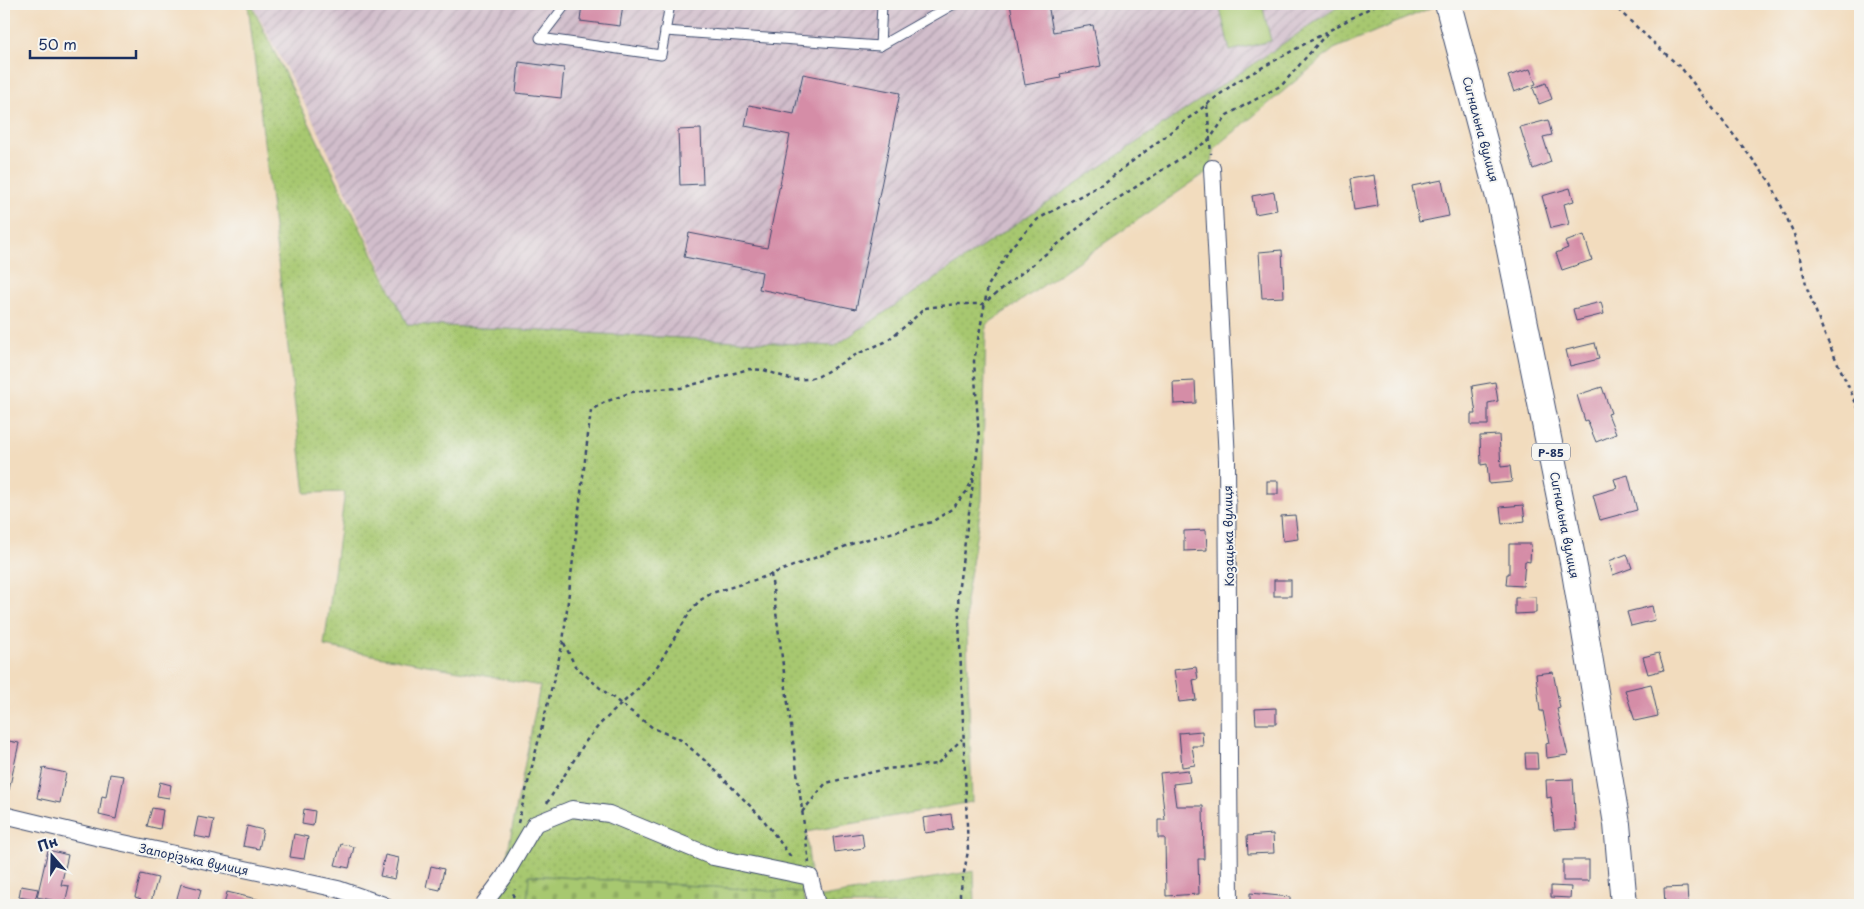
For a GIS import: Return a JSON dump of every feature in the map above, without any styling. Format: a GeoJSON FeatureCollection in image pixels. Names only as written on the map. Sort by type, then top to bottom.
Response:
{"type":"FeatureCollection","features":[{"type":"Feature","properties":{"kind":"main road","name":"Сигнальна вулиця"},"geometry":{"type":"LineString","coordinates":[[1448,4],[1501,205],[1573,563],[1617,824],[1624,905]]}},
{"type":"Feature","properties":{"kind":"street","name":"Козацька вулиця"},"geometry":{"type":"LineString","coordinates":[[1212,168],[1227,460],[1230,905]]}},
{"type":"Feature","properties":{"kind":"street"},"geometry":{"type":"LineString","coordinates":[[483,905],[504,877],[535,824],[572,809],[609,814],[713,857],[810,877],[817,905]]}},
{"type":"Feature","properties":{"kind":"street","name":"Запорізька вулиця"},"geometry":{"type":"LineString","coordinates":[[4,815],[100,838],[338,889],[384,905]]}},
{"type":"Feature","properties":{"kind":"lane"},"geometry":{"type":"LineString","coordinates":[[566,4],[540,38],[661,55],[670,4]]}},
{"type":"Feature","properties":{"kind":"lane"},"geometry":{"type":"LineString","coordinates":[[880,46],[882,4]]}},
{"type":"Feature","properties":{"kind":"lane"},"geometry":{"type":"LineString","coordinates":[[665,31],[880,46],[954,4]]}},
{"type":"Feature","properties":{"kind":"path"},"geometry":{"type":"LineString","coordinates":[[960,905],[960,894],[968,851],[962,740],[958,594],[979,439],[974,361],[983,304],[988,286],[1011,247],[1038,219],[1104,183],[1236,82],[1377,4]]}},
{"type":"Feature","properties":{"kind":"path"},"geometry":{"type":"LineString","coordinates":[[1612,4],[1683,70],[1771,183],[1794,234],[1807,288],[1824,333],[1860,412]]}},
{"type":"Feature","properties":{"kind":"path"},"geometry":{"type":"LineString","coordinates":[[516,829],[564,642],[591,410],[605,402],[632,392],[681,388],[750,369],[764,370],[793,380],[819,376],[857,354],[885,342],[925,308],[957,304],[983,304],[1103,208],[1210,140],[1227,115],[1282,85],[1328,32]]}},
{"type":"Feature","properties":{"kind":"path"},"geometry":{"type":"LineString","coordinates":[[1207,104],[1212,168]]}},
{"type":"Feature","properties":{"kind":"path"},"geometry":{"type":"LineString","coordinates":[[535,824],[586,740],[600,724],[642,685],[658,665],[690,612],[699,601],[712,593],[771,574],[857,542],[932,522],[953,508],[967,491],[974,475]]}},
{"type":"Feature","properties":{"kind":"path"},"geometry":{"type":"LineString","coordinates":[[771,574],[810,877]]}},
{"type":"Feature","properties":{"kind":"path"},"geometry":{"type":"LineString","coordinates":[[564,642],[575,666],[600,688],[653,728],[681,740],[710,765],[763,819],[791,858],[810,877]]}},
{"type":"Feature","properties":{"kind":"path"},"geometry":{"type":"LineString","coordinates":[[802,812],[826,783],[886,769],[937,764],[962,740]]}},
{"type":"Feature","properties":{"kind":"shaded area"},"geometry":{"type":"Polygon","coordinates":[[[252,4],[1342,4],[835,346],[407,324],[318,130],[252,4]]]}},
{"type":"Feature","properties":{"kind":"green space"},"geometry":{"type":"Polygon","coordinates":[[[248,4],[251,4],[407,324],[835,346],[1342,4],[1440,4],[1334,49],[1215,148],[1210,170],[986,325],[982,500],[966,601],[972,802],[806,832],[811,876],[713,856],[571,808],[534,823],[503,876],[540,686],[324,646],[345,492],[305,493],[248,4]]]}},
{"type":"Feature","properties":{"kind":"green space"},"geometry":{"type":"Polygon","coordinates":[[[1219,4],[1262,4],[1271,41],[1230,51],[1219,4]]]}},
{"type":"Feature","properties":{"kind":"green space"},"geometry":{"type":"Polygon","coordinates":[[[572,811],[609,815],[713,858],[801,876],[803,893],[530,875],[527,905],[484,905],[535,825],[572,811]]]}},
{"type":"Feature","properties":{"kind":"green space"},"geometry":{"type":"Polygon","coordinates":[[[974,871],[975,905],[818,905],[816,898],[974,871]]]}},
{"type":"Feature","properties":{"kind":"green space"},"geometry":{"type":"Polygon","coordinates":[[[529,875],[803,893],[805,905],[527,905],[529,875]]]}},
{"type":"Feature","properties":{"kind":"building"},"geometry":{"type":"Polygon","coordinates":[[[582,4],[623,4],[620,26],[580,21],[582,4]]]}},
{"type":"Feature","properties":{"kind":"building"},"geometry":{"type":"Polygon","coordinates":[[[1010,4],[1048,4],[1053,32],[1093,25],[1101,66],[1060,74],[1061,78],[1025,85],[1010,4]]]}},
{"type":"Feature","properties":{"kind":"building"},"geometry":{"type":"Polygon","coordinates":[[[519,62],[564,68],[561,98],[516,93],[519,62]]]}},
{"type":"Feature","properties":{"kind":"building"},"geometry":{"type":"Polygon","coordinates":[[[1530,69],[1536,84],[1514,92],[1508,76],[1530,69]]]}},
{"type":"Feature","properties":{"kind":"building"},"geometry":{"type":"Polygon","coordinates":[[[803,74],[900,93],[856,309],[759,289],[762,272],[684,257],[689,233],[767,248],[790,135],[745,126],[749,105],[794,114],[803,74]]]}},
{"type":"Feature","properties":{"kind":"building"},"geometry":{"type":"Polygon","coordinates":[[[1546,83],[1552,99],[1539,104],[1533,88],[1546,83]]]}},
{"type":"Feature","properties":{"kind":"building"},"geometry":{"type":"Polygon","coordinates":[[[1548,120],[1552,135],[1543,137],[1551,162],[1533,169],[1520,127],[1548,120]]]}},
{"type":"Feature","properties":{"kind":"building"},"geometry":{"type":"Polygon","coordinates":[[[701,129],[703,184],[680,185],[678,130],[701,129]]]}},
{"type":"Feature","properties":{"kind":"building"},"geometry":{"type":"Polygon","coordinates":[[[1374,175],[1378,206],[1354,210],[1350,179],[1374,175]]]}},
{"type":"Feature","properties":{"kind":"building"},"geometry":{"type":"Polygon","coordinates":[[[1442,180],[1449,216],[1419,222],[1412,186],[1442,180]]]}},
{"type":"Feature","properties":{"kind":"building"},"geometry":{"type":"Polygon","coordinates":[[[1570,188],[1574,201],[1564,204],[1569,224],[1551,228],[1542,196],[1570,188]]]}},
{"type":"Feature","properties":{"kind":"building"},"geometry":{"type":"Polygon","coordinates":[[[1274,192],[1277,210],[1255,214],[1252,196],[1274,192]]]}},
{"type":"Feature","properties":{"kind":"building"},"geometry":{"type":"Polygon","coordinates":[[[1584,235],[1592,260],[1562,270],[1556,253],[1568,248],[1565,242],[1584,235]]]}},
{"type":"Feature","properties":{"kind":"building"},"geometry":{"type":"Polygon","coordinates":[[[1282,250],[1284,297],[1262,298],[1259,252],[1282,250]]]}},
{"type":"Feature","properties":{"kind":"building"},"geometry":{"type":"Polygon","coordinates":[[[1601,302],[1604,314],[1576,321],[1573,309],[1601,302]]]}},
{"type":"Feature","properties":{"kind":"building"},"geometry":{"type":"Polygon","coordinates":[[[1595,343],[1599,359],[1570,366],[1566,350],[1595,343]]]}},
{"type":"Feature","properties":{"kind":"building"},"geometry":{"type":"Polygon","coordinates":[[[1195,381],[1196,403],[1174,404],[1173,382],[1195,381]]]}},
{"type":"Feature","properties":{"kind":"building"},"geometry":{"type":"Polygon","coordinates":[[[1495,382],[1498,401],[1488,403],[1488,425],[1471,425],[1471,414],[1476,414],[1472,386],[1495,382]]]}},
{"type":"Feature","properties":{"kind":"building"},"geometry":{"type":"Polygon","coordinates":[[[1602,387],[1611,413],[1608,414],[1616,434],[1596,442],[1587,420],[1585,421],[1577,395],[1602,387]]]}},
{"type":"Feature","properties":{"kind":"building"},"geometry":{"type":"Polygon","coordinates":[[[1499,435],[1501,467],[1510,466],[1512,482],[1489,484],[1487,464],[1481,465],[1480,436],[1499,435]]]}},
{"type":"Feature","properties":{"kind":"building"},"geometry":{"type":"Polygon","coordinates":[[[1628,475],[1637,510],[1600,520],[1593,495],[1617,488],[1614,479],[1628,475]]]}},
{"type":"Feature","properties":{"kind":"building"},"geometry":{"type":"Polygon","coordinates":[[[1267,481],[1278,481],[1278,494],[1267,494],[1267,481]]]}},
{"type":"Feature","properties":{"kind":"building"},"geometry":{"type":"Polygon","coordinates":[[[1523,505],[1525,521],[1502,524],[1500,507],[1523,505]]]}},
{"type":"Feature","properties":{"kind":"building"},"geometry":{"type":"Polygon","coordinates":[[[1295,515],[1298,539],[1283,541],[1281,516],[1295,515]]]}},
{"type":"Feature","properties":{"kind":"building"},"geometry":{"type":"Polygon","coordinates":[[[1206,530],[1207,550],[1184,551],[1184,531],[1206,530]]]}},
{"type":"Feature","properties":{"kind":"building"},"geometry":{"type":"Polygon","coordinates":[[[1509,544],[1531,544],[1530,562],[1525,561],[1523,586],[1506,585],[1507,574],[1509,574],[1509,544]]]}},
{"type":"Feature","properties":{"kind":"building"},"geometry":{"type":"Polygon","coordinates":[[[1627,554],[1632,568],[1613,575],[1609,561],[1627,554]]]}},
{"type":"Feature","properties":{"kind":"building"},"geometry":{"type":"Polygon","coordinates":[[[1274,580],[1291,580],[1291,596],[1274,596],[1274,580]]]}},
{"type":"Feature","properties":{"kind":"building"},"geometry":{"type":"Polygon","coordinates":[[[1536,597],[1536,613],[1515,614],[1515,598],[1536,597]]]}},
{"type":"Feature","properties":{"kind":"building"},"geometry":{"type":"Polygon","coordinates":[[[1652,606],[1655,620],[1631,626],[1627,612],[1652,606]]]}},
{"type":"Feature","properties":{"kind":"building"},"geometry":{"type":"Polygon","coordinates":[[[1659,653],[1664,670],[1648,674],[1643,657],[1659,653]]]}},
{"type":"Feature","properties":{"kind":"building"},"geometry":{"type":"Polygon","coordinates":[[[1196,667],[1198,679],[1193,680],[1196,700],[1179,702],[1174,670],[1196,667]]]}},
{"type":"Feature","properties":{"kind":"building"},"geometry":{"type":"Polygon","coordinates":[[[1553,672],[1560,708],[1557,709],[1568,755],[1547,758],[1546,744],[1549,743],[1543,711],[1540,711],[1536,674],[1553,672]]]}},
{"type":"Feature","properties":{"kind":"building"},"geometry":{"type":"Polygon","coordinates":[[[1651,684],[1658,716],[1635,721],[1625,690],[1651,684]]]}},
{"type":"Feature","properties":{"kind":"building"},"geometry":{"type":"Polygon","coordinates":[[[1276,708],[1276,724],[1256,724],[1255,709],[1276,708]]]}},
{"type":"Feature","properties":{"kind":"building"},"geometry":{"type":"Polygon","coordinates":[[[1202,731],[1203,746],[1192,746],[1195,765],[1182,767],[1179,733],[1202,731]]]}},
{"type":"Feature","properties":{"kind":"building"},"geometry":{"type":"Polygon","coordinates":[[[4,740],[19,743],[9,790],[4,790],[4,740]]]}},
{"type":"Feature","properties":{"kind":"building"},"geometry":{"type":"Polygon","coordinates":[[[1525,753],[1537,753],[1538,769],[1526,769],[1525,753]]]}},
{"type":"Feature","properties":{"kind":"building"},"geometry":{"type":"Polygon","coordinates":[[[43,768],[66,773],[60,803],[37,798],[43,768]]]}},
{"type":"Feature","properties":{"kind":"building"},"geometry":{"type":"Polygon","coordinates":[[[1188,770],[1190,782],[1173,784],[1176,806],[1203,806],[1204,859],[1198,859],[1199,894],[1166,896],[1165,838],[1158,838],[1158,820],[1165,820],[1160,773],[1188,770]]]}},
{"type":"Feature","properties":{"kind":"building"},"geometry":{"type":"Polygon","coordinates":[[[110,774],[124,776],[116,819],[99,815],[102,796],[106,797],[110,774]]]}},
{"type":"Feature","properties":{"kind":"building"},"geometry":{"type":"Polygon","coordinates":[[[1573,779],[1576,829],[1554,830],[1551,797],[1547,798],[1546,780],[1573,779]]]}},
{"type":"Feature","properties":{"kind":"building"},"geometry":{"type":"Polygon","coordinates":[[[160,782],[171,785],[169,798],[157,796],[160,782]]]}},
{"type":"Feature","properties":{"kind":"building"},"geometry":{"type":"Polygon","coordinates":[[[152,808],[163,810],[160,829],[147,826],[152,808]]]}},
{"type":"Feature","properties":{"kind":"building"},"geometry":{"type":"Polygon","coordinates":[[[304,809],[315,811],[313,826],[302,824],[304,809]]]}},
{"type":"Feature","properties":{"kind":"building"},"geometry":{"type":"Polygon","coordinates":[[[951,814],[953,829],[925,833],[923,818],[951,814]]]}},
{"type":"Feature","properties":{"kind":"building"},"geometry":{"type":"Polygon","coordinates":[[[198,817],[214,820],[210,839],[194,836],[198,817]]]}},
{"type":"Feature","properties":{"kind":"building"},"geometry":{"type":"Polygon","coordinates":[[[247,826],[263,830],[259,849],[243,846],[247,826]]]}},
{"type":"Feature","properties":{"kind":"building"},"geometry":{"type":"Polygon","coordinates":[[[862,833],[864,848],[835,852],[833,837],[862,833]]]}},
{"type":"Feature","properties":{"kind":"building"},"geometry":{"type":"Polygon","coordinates":[[[294,834],[308,837],[304,859],[290,857],[294,834]]]}},
{"type":"Feature","properties":{"kind":"building"},"geometry":{"type":"Polygon","coordinates":[[[1273,834],[1274,853],[1248,854],[1247,836],[1273,834]]]}},
{"type":"Feature","properties":{"kind":"building"},"geometry":{"type":"Polygon","coordinates":[[[341,844],[354,847],[349,868],[335,865],[341,844]]]}},
{"type":"Feature","properties":{"kind":"building"},"geometry":{"type":"Polygon","coordinates":[[[48,850],[68,855],[61,885],[69,886],[65,903],[37,897],[48,850]]]}},
{"type":"Feature","properties":{"kind":"building"},"geometry":{"type":"Polygon","coordinates":[[[385,855],[399,858],[395,879],[380,876],[385,855]]]}},
{"type":"Feature","properties":{"kind":"building"},"geometry":{"type":"Polygon","coordinates":[[[1563,860],[1589,860],[1589,881],[1563,881],[1563,860]]]}},
{"type":"Feature","properties":{"kind":"building"},"geometry":{"type":"Polygon","coordinates":[[[431,866],[444,869],[440,890],[426,887],[431,866]]]}},
{"type":"Feature","properties":{"kind":"building"},"geometry":{"type":"Polygon","coordinates":[[[141,874],[158,878],[150,905],[139,905],[141,899],[135,897],[141,874]]]}},
{"type":"Feature","properties":{"kind":"building"},"geometry":{"type":"Polygon","coordinates":[[[181,884],[201,889],[197,905],[175,905],[181,884]]]}},
{"type":"Feature","properties":{"kind":"building"},"geometry":{"type":"Polygon","coordinates":[[[21,886],[38,889],[35,900],[19,897],[21,886]]]}},
{"type":"Feature","properties":{"kind":"building"},"geometry":{"type":"Polygon","coordinates":[[[1551,886],[1571,887],[1570,898],[1551,897],[1551,886]]]}},
{"type":"Feature","properties":{"kind":"building"},"geometry":{"type":"Polygon","coordinates":[[[1687,887],[1688,903],[1665,905],[1664,888],[1687,887]]]}},
{"type":"Feature","properties":{"kind":"building"},"geometry":{"type":"Polygon","coordinates":[[[227,892],[265,901],[265,905],[224,905],[227,892]]]}},
{"type":"Feature","properties":{"kind":"building"},"geometry":{"type":"Polygon","coordinates":[[[1250,893],[1290,897],[1290,905],[1250,905],[1250,893]]]}}]}
